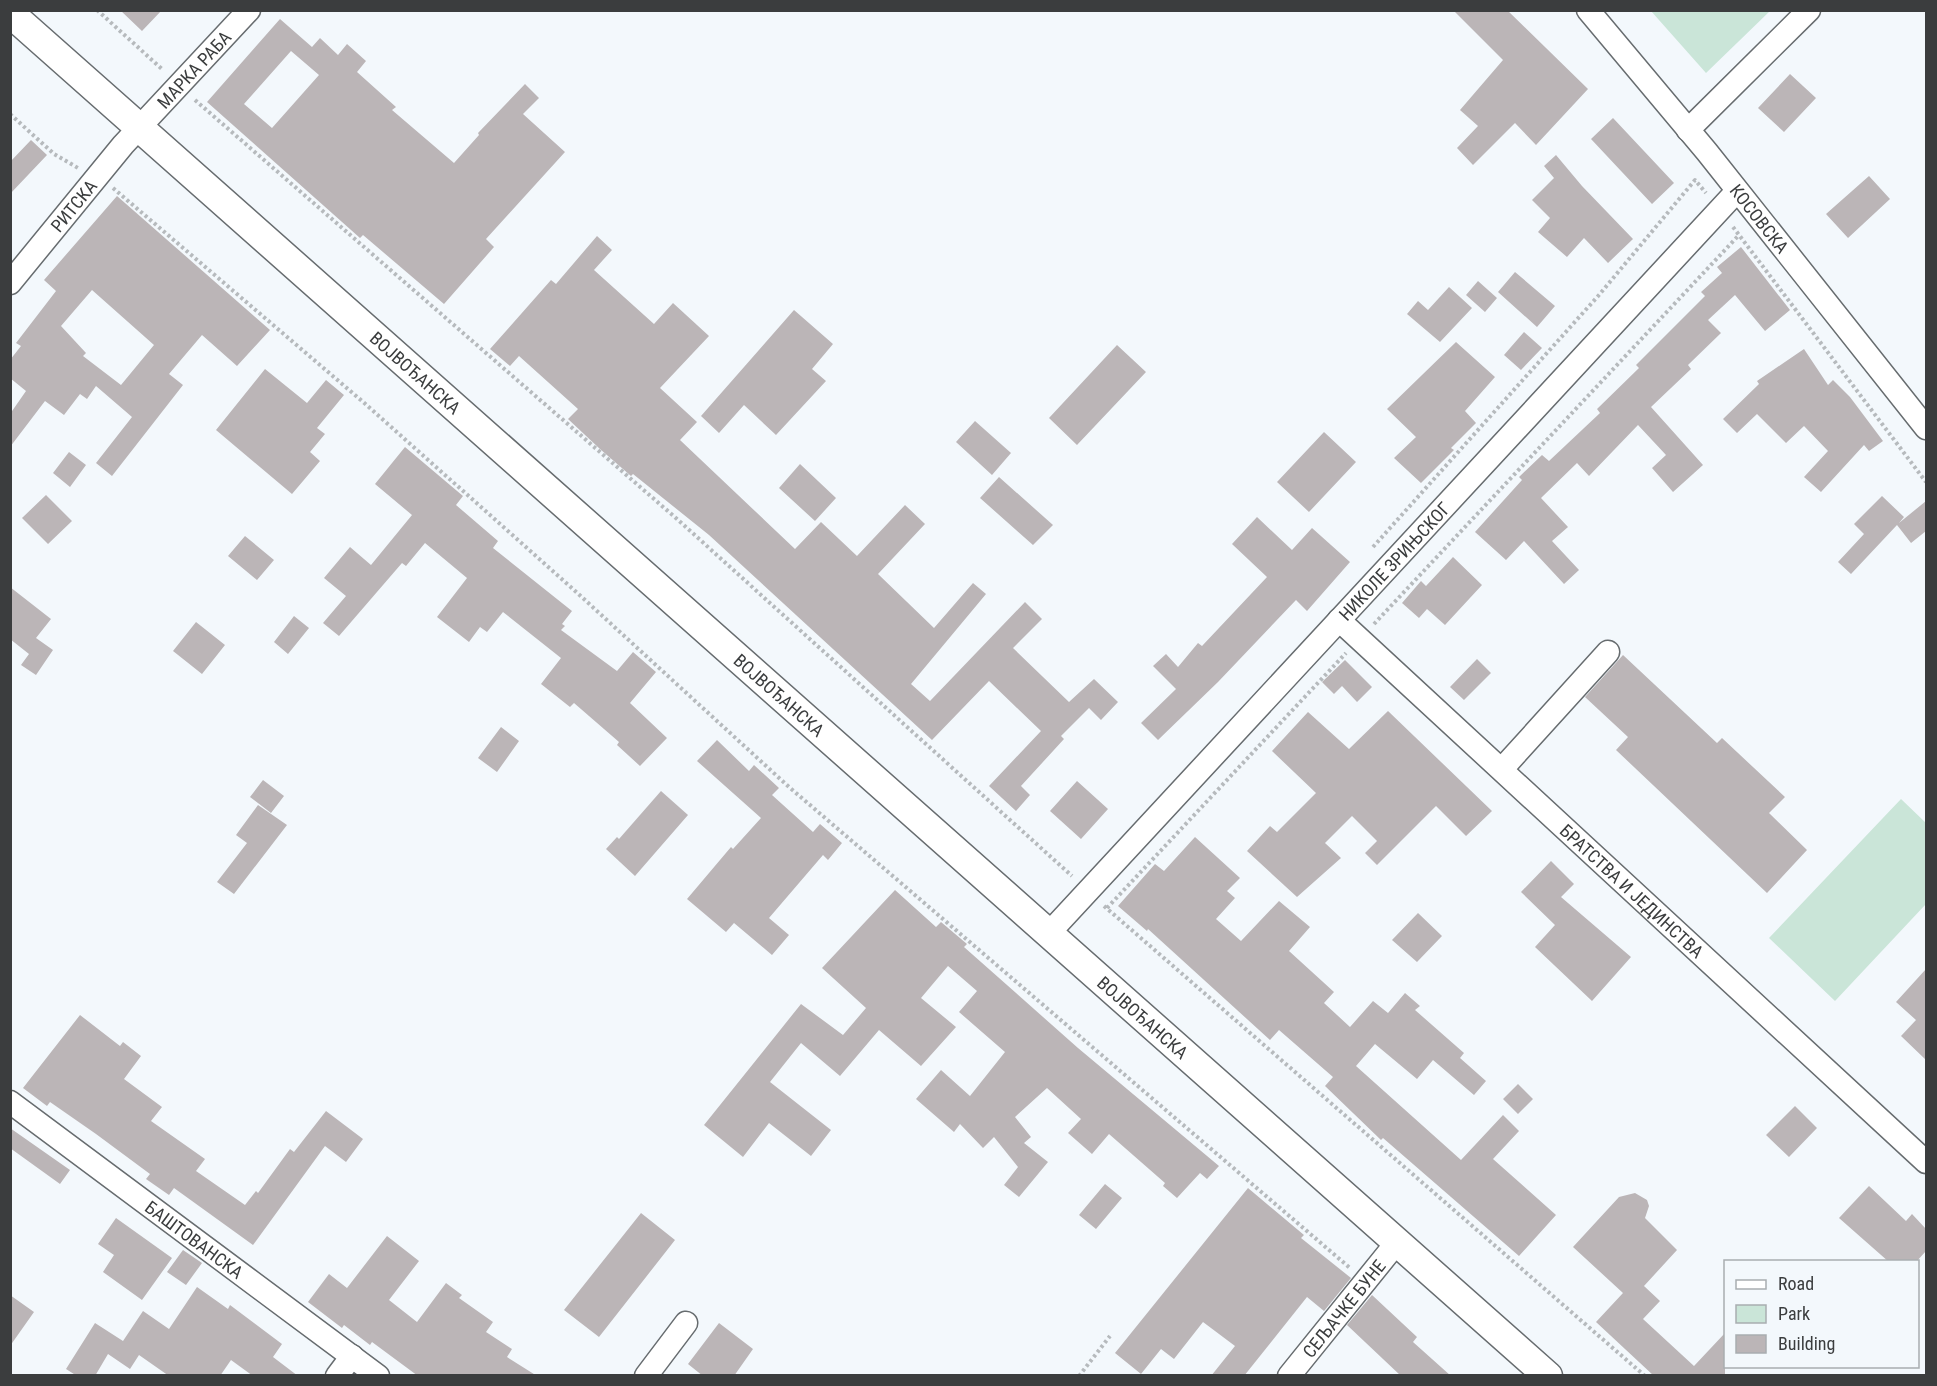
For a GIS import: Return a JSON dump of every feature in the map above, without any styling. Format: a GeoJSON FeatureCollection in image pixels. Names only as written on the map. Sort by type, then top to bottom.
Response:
{"type":"FeatureCollection","features":[{"type":"Feature","properties":{"kind":"main road","name":"ВОЈВОЂАНСКА"},"geometry":{"type":"LineString","coordinates":[[10,13],[1050,932],[1548,1376]]}},
{"type":"Feature","properties":{"kind":"street","name":"МАРКА РАБА"},"geometry":{"type":"LineString","coordinates":[[138,128],[249,10]]}},
{"type":"Feature","properties":{"kind":"street","name":"КОСОВСКА"},"geometry":{"type":"LineString","coordinates":[[1588,10],[1688,130],[1926,429]]}},
{"type":"Feature","properties":{"kind":"street"},"geometry":{"type":"LineString","coordinates":[[1688,130],[1809,10]]}},
{"type":"Feature","properties":{"kind":"street","name":"РИТСКА"},"geometry":{"type":"LineString","coordinates":[[10,283],[96,176],[138,128]]}},
{"type":"Feature","properties":{"kind":"street","name":"НИКОЛЕ ЗРИЊСКОГ"},"geometry":{"type":"LineString","coordinates":[[1050,932],[1737,191]]}},
{"type":"Feature","properties":{"kind":"street","name":"БРАТСТВА И ЈЕДИНСТВА"},"geometry":{"type":"LineString","coordinates":[[1339,620],[1926,1162]]}},
{"type":"Feature","properties":{"kind":"street"},"geometry":{"type":"LineString","coordinates":[[1502,770],[1608,652]]}},
{"type":"Feature","properties":{"kind":"street","name":"БАШТОВАНСКА"},"geometry":{"type":"LineString","coordinates":[[10,1102],[213,1256],[378,1376]]}},
{"type":"Feature","properties":{"kind":"street","name":"СЕЉАЧКЕ БУНЕ"},"geometry":{"type":"LineString","coordinates":[[1289,1376],[1364,1280],[1398,1241]]}},
{"type":"Feature","properties":{"kind":"street"},"geometry":{"type":"LineString","coordinates":[[646,1376],[686,1323]]}},
{"type":"Feature","properties":{"kind":"street"},"geometry":{"type":"LineString","coordinates":[[337,1376],[352,1356]]}},
{"type":"Feature","properties":{"kind":"path"},"geometry":{"type":"LineString","coordinates":[[97,10],[678,519],[1107,909],[1645,1376]]}},
{"type":"Feature","properties":{"kind":"path"},"geometry":{"type":"LineString","coordinates":[[10,114],[54,154],[96,176],[370,409],[564,581],[789,787],[1364,1280]]}},
{"type":"Feature","properties":{"kind":"path"},"geometry":{"type":"LineString","coordinates":[[1372,549],[1599,295],[1695,180],[1926,482]]}},
{"type":"Feature","properties":{"kind":"path"},"geometry":{"type":"LineString","coordinates":[[1107,909],[1739,235]]}},
{"type":"Feature","properties":{"kind":"path"},"geometry":{"type":"LineString","coordinates":[[1071,875],[1079,866]]}},
{"type":"Feature","properties":{"kind":"path"},"geometry":{"type":"LineString","coordinates":[[1080,1376],[1110,1336]]}},
{"type":"Feature","properties":{"kind":"green space"},"geometry":{"type":"Polygon","coordinates":[[[1651,11],[1770,11],[1706,73],[1651,11]]]}},
{"type":"Feature","properties":{"kind":"green space"},"geometry":{"type":"Polygon","coordinates":[[[1901,799],[1926,823],[1926,904],[1835,1001],[1769,938],[1901,799]]]}},
{"type":"Feature","properties":{"kind":"building"},"geometry":{"type":"Polygon","coordinates":[[[120,10],[162,10],[142,31],[120,10]]]}},
{"type":"Feature","properties":{"kind":"building"},"geometry":{"type":"Polygon","coordinates":[[[1453,10],[1507,10],[1588,89],[1536,145],[1515,123],[1473,165],[1457,148],[1478,126],[1460,110],[1503,60],[1453,10]]]}},
{"type":"Feature","properties":{"kind":"building"},"geometry":{"type":"Polygon","coordinates":[[[280,19],[312,47],[320,38],[338,55],[347,44],[366,61],[357,72],[396,107],[392,110],[454,163],[479,135],[478,133],[525,84],[539,98],[523,114],[565,152],[486,239],[494,247],[444,304],[363,235],[360,238],[207,102],[280,19]],[[291,51],[244,104],[272,128],[319,75],[291,51]]]}},
{"type":"Feature","properties":{"kind":"building"},"geometry":{"type":"Polygon","coordinates":[[[1790,74],[1816,98],[1784,132],[1758,108],[1790,74]]]}},
{"type":"Feature","properties":{"kind":"building"},"geometry":{"type":"Polygon","coordinates":[[[1613,118],[1674,183],[1652,204],[1591,139],[1613,118]]]}},
{"type":"Feature","properties":{"kind":"building"},"geometry":{"type":"Polygon","coordinates":[[[31,140],[47,155],[10,194],[10,162],[31,140]]]}},
{"type":"Feature","properties":{"kind":"building"},"geometry":{"type":"Polygon","coordinates":[[[1556,155],[1633,239],[1608,263],[1584,238],[1567,257],[1538,232],[1550,218],[1532,200],[1554,178],[1544,166],[1556,155]]]}},
{"type":"Feature","properties":{"kind":"building"},"geometry":{"type":"Polygon","coordinates":[[[1869,176],[1890,199],[1848,238],[1826,214],[1869,176]]]}},
{"type":"Feature","properties":{"kind":"building"},"geometry":{"type":"Polygon","coordinates":[[[117,196],[270,330],[237,366],[202,335],[169,374],[183,385],[112,476],[96,463],[132,417],[96,386],[87,399],[80,394],[64,415],[45,401],[10,447],[10,414],[26,391],[10,378],[10,360],[21,346],[16,343],[56,291],[44,280],[117,196]],[[92,290],[61,326],[86,353],[83,356],[121,385],[154,345],[92,290]]]}},
{"type":"Feature","properties":{"kind":"building"},"geometry":{"type":"Polygon","coordinates":[[[597,236],[612,250],[594,270],[654,324],[673,303],[709,336],[660,388],[697,422],[680,440],[795,549],[821,522],[857,556],[905,505],[925,524],[878,574],[934,628],[973,583],[986,594],[911,684],[930,701],[1025,602],[1042,619],[1013,648],[1069,702],[1094,679],[1118,702],[1101,720],[1089,708],[1061,736],[1064,739],[1021,786],[1030,795],[1016,811],[989,786],[1041,731],[989,681],[932,740],[709,535],[633,474],[631,476],[600,449],[568,419],[578,409],[519,356],[510,366],[490,349],[551,280],[556,284],[597,236]]]}},
{"type":"Feature","properties":{"kind":"building"},"geometry":{"type":"Polygon","coordinates":[[[1741,247],[1790,310],[1765,331],[1735,295],[1708,320],[1721,333],[1688,365],[1691,369],[1651,407],[1703,465],[1673,492],[1652,468],[1666,455],[1638,425],[1589,476],[1577,463],[1541,498],[1568,527],[1552,541],[1579,570],[1564,584],[1524,541],[1506,560],[1475,532],[1522,480],[1519,477],[1542,455],[1549,461],[1600,413],[1597,409],[1639,368],[1636,365],[1705,296],[1701,292],[1722,273],[1717,267],[1741,247]]]}},
{"type":"Feature","properties":{"kind":"building"},"geometry":{"type":"Polygon","coordinates":[[[1515,272],[1555,306],[1537,327],[1498,292],[1515,272]]]}},
{"type":"Feature","properties":{"kind":"building"},"geometry":{"type":"Polygon","coordinates":[[[1478,281],[1497,298],[1485,312],[1466,295],[1478,281]]]}},
{"type":"Feature","properties":{"kind":"building"},"geometry":{"type":"Polygon","coordinates":[[[1449,287],[1472,308],[1440,342],[1407,314],[1418,301],[1428,310],[1449,287]]]}},
{"type":"Feature","properties":{"kind":"building"},"geometry":{"type":"Polygon","coordinates":[[[794,310],[833,344],[812,369],[826,381],[776,435],[744,405],[719,433],[701,416],[794,310]]]}},
{"type":"Feature","properties":{"kind":"building"},"geometry":{"type":"Polygon","coordinates":[[[1524,332],[1542,348],[1521,370],[1504,355],[1524,332]]]}},
{"type":"Feature","properties":{"kind":"building"},"geometry":{"type":"Polygon","coordinates":[[[1456,342],[1495,377],[1465,411],[1476,423],[1451,448],[1454,450],[1421,483],[1394,458],[1416,437],[1387,409],[1456,342]]]}},
{"type":"Feature","properties":{"kind":"building"},"geometry":{"type":"Polygon","coordinates":[[[1117,345],[1146,372],[1077,445],[1049,418],[1117,345]]]}},
{"type":"Feature","properties":{"kind":"building"},"geometry":{"type":"Polygon","coordinates":[[[1804,349],[1828,385],[1833,380],[1850,397],[1883,441],[1869,451],[1864,445],[1821,492],[1804,477],[1828,451],[1804,426],[1786,443],[1757,414],[1737,433],[1723,419],[1759,384],[1757,381],[1804,349]]]}},
{"type":"Feature","properties":{"kind":"building"},"geometry":{"type":"Polygon","coordinates":[[[265,369],[307,403],[326,380],[344,395],[317,428],[325,434],[310,452],[320,461],[292,494],[216,430],[265,369]]]}},
{"type":"Feature","properties":{"kind":"building"},"geometry":{"type":"Polygon","coordinates":[[[975,421],[1011,453],[992,475],[956,442],[975,421]]]}},
{"type":"Feature","properties":{"kind":"building"},"geometry":{"type":"Polygon","coordinates":[[[1324,432],[1356,462],[1309,512],[1277,482],[1324,432]]]}},
{"type":"Feature","properties":{"kind":"building"},"geometry":{"type":"Polygon","coordinates":[[[405,447],[463,496],[456,505],[498,541],[493,548],[572,611],[562,624],[565,626],[561,630],[617,671],[633,652],[656,672],[630,703],[667,738],[640,766],[617,745],[619,742],[574,703],[570,707],[541,684],[561,658],[503,612],[487,632],[480,627],[469,642],[437,617],[467,578],[425,543],[406,566],[402,563],[339,636],[323,623],[346,596],[324,578],[350,547],[371,565],[412,515],[375,484],[405,447]]]}},
{"type":"Feature","properties":{"kind":"building"},"geometry":{"type":"Polygon","coordinates":[[[69,452],[86,465],[70,487],[53,473],[69,452]]]}},
{"type":"Feature","properties":{"kind":"building"},"geometry":{"type":"Polygon","coordinates":[[[800,464],[836,498],[815,521],[779,488],[800,464]]]}},
{"type":"Feature","properties":{"kind":"building"},"geometry":{"type":"Polygon","coordinates":[[[999,477],[1053,525],[1033,545],[980,498],[999,477]]]}},
{"type":"Feature","properties":{"kind":"building"},"geometry":{"type":"Polygon","coordinates":[[[46,495],[72,521],[48,544],[22,518],[46,495]]]}},
{"type":"Feature","properties":{"kind":"building"},"geometry":{"type":"Polygon","coordinates":[[[1882,496],[1904,517],[1899,523],[1926,501],[1926,531],[1911,543],[1897,525],[1851,574],[1838,562],[1864,534],[1854,524],[1882,496]]]}},
{"type":"Feature","properties":{"kind":"building"},"geometry":{"type":"Polygon","coordinates":[[[1257,517],[1292,550],[1312,528],[1350,562],[1307,611],[1296,600],[1218,682],[1158,740],[1141,723],[1176,689],[1153,666],[1166,654],[1178,667],[1198,643],[1202,646],[1267,577],[1232,544],[1257,517]]]}},
{"type":"Feature","properties":{"kind":"building"},"geometry":{"type":"Polygon","coordinates":[[[245,536],[274,560],[257,580],[228,556],[245,536]]]}},
{"type":"Feature","properties":{"kind":"building"},"geometry":{"type":"Polygon","coordinates":[[[1453,557],[1482,585],[1445,625],[1427,609],[1419,618],[1402,603],[1421,581],[1426,586],[1453,557]]]}},
{"type":"Feature","properties":{"kind":"building"},"geometry":{"type":"Polygon","coordinates":[[[10,587],[51,619],[36,638],[53,650],[36,675],[21,665],[29,654],[10,639],[10,587]]]}},
{"type":"Feature","properties":{"kind":"building"},"geometry":{"type":"Polygon","coordinates":[[[294,616],[309,628],[288,654],[274,642],[294,616]]]}},
{"type":"Feature","properties":{"kind":"building"},"geometry":{"type":"Polygon","coordinates":[[[196,622],[225,645],[202,674],[173,651],[196,622]]]}},
{"type":"Feature","properties":{"kind":"building"},"geometry":{"type":"Polygon","coordinates":[[[1623,655],[1717,743],[1722,738],[1785,797],[1769,813],[1807,850],[1767,893],[1616,750],[1628,737],[1585,697],[1623,655]]]}},
{"type":"Feature","properties":{"kind":"building"},"geometry":{"type":"Polygon","coordinates":[[[1477,659],[1491,673],[1464,700],[1450,687],[1477,659]]]}},
{"type":"Feature","properties":{"kind":"building"},"geometry":{"type":"Polygon","coordinates":[[[1345,660],[1372,687],[1357,702],[1342,686],[1334,694],[1322,682],[1345,660]]]}},
{"type":"Feature","properties":{"kind":"building"},"geometry":{"type":"Polygon","coordinates":[[[1388,711],[1492,811],[1466,836],[1436,806],[1377,865],[1365,853],[1377,841],[1352,816],[1325,843],[1341,858],[1297,897],[1247,851],[1270,826],[1277,832],[1316,793],[1272,751],[1308,712],[1349,749],[1388,711]]]}},
{"type":"Feature","properties":{"kind":"building"},"geometry":{"type":"Polygon","coordinates":[[[501,727],[519,741],[497,772],[478,758],[501,727]]]}},
{"type":"Feature","properties":{"kind":"building"},"geometry":{"type":"Polygon","coordinates":[[[717,740],[749,771],[754,765],[779,788],[772,795],[813,832],[820,824],[842,843],[828,860],[823,855],[769,918],[789,935],[772,955],[734,923],[726,932],[687,899],[731,847],[733,849],[761,818],[697,761],[717,740]]]}},
{"type":"Feature","properties":{"kind":"building"},"geometry":{"type":"Polygon","coordinates":[[[263,780],[284,796],[271,813],[250,797],[263,780]]]}},
{"type":"Feature","properties":{"kind":"building"},"geometry":{"type":"Polygon","coordinates":[[[1077,781],[1108,809],[1081,839],[1050,811],[1077,781]]]}},
{"type":"Feature","properties":{"kind":"building"},"geometry":{"type":"Polygon","coordinates":[[[661,791],[688,815],[635,876],[606,849],[617,837],[619,839],[661,791]]]}},
{"type":"Feature","properties":{"kind":"building"},"geometry":{"type":"Polygon","coordinates":[[[258,805],[287,825],[234,894],[217,882],[247,843],[236,835],[258,805]]]}},
{"type":"Feature","properties":{"kind":"building"},"geometry":{"type":"Polygon","coordinates":[[[1195,837],[1240,878],[1227,891],[1235,898],[1216,919],[1241,941],[1279,901],[1310,927],[1289,951],[1334,992],[1324,1003],[1350,1027],[1373,1001],[1388,1013],[1405,993],[1420,1006],[1415,1010],[1464,1053],[1460,1058],[1486,1081],[1474,1095],[1433,1060],[1417,1079],[1375,1044],[1356,1066],[1461,1160],[1503,1115],[1519,1131],[1493,1159],[1556,1215],[1519,1256],[1383,1138],[1381,1140],[1325,1086],[1333,1077],[1279,1030],[1270,1040],[1148,929],[1147,931],[1118,906],[1155,864],[1164,871],[1195,837]]]}},
{"type":"Feature","properties":{"kind":"building"},"geometry":{"type":"Polygon","coordinates":[[[1551,861],[1574,884],[1561,897],[1631,957],[1592,1001],[1535,947],[1555,925],[1521,892],[1551,861]]]}},
{"type":"Feature","properties":{"kind":"building"},"geometry":{"type":"Polygon","coordinates":[[[895,890],[936,927],[941,922],[967,944],[964,947],[1078,1048],[1219,1166],[1207,1179],[1200,1173],[1177,1198],[1163,1186],[1165,1183],[1109,1134],[1092,1154],[1068,1133],[1081,1119],[1047,1088],[1015,1117],[1031,1137],[1024,1143],[1048,1162],[1019,1197],[1004,1185],[1018,1167],[994,1137],[983,1148],[960,1124],[954,1132],[916,1099],[941,1070],[970,1096],[1005,1052],[959,1012],[977,991],[948,966],[921,998],[956,1027],[921,1066],[879,1030],[840,1076],[801,1043],[770,1082],[831,1130],[811,1156],[769,1123],[743,1157],[704,1125],[801,1004],[843,1035],[866,1008],[822,968],[895,890]]]}},
{"type":"Feature","properties":{"kind":"building"},"geometry":{"type":"Polygon","coordinates":[[[1418,913],[1442,936],[1417,962],[1392,940],[1418,913]]]}},
{"type":"Feature","properties":{"kind":"building"},"geometry":{"type":"Polygon","coordinates":[[[1926,969],[1926,1060],[1901,1036],[1916,1020],[1896,1002],[1926,969]]]}},
{"type":"Feature","properties":{"kind":"building"},"geometry":{"type":"Polygon","coordinates":[[[80,1015],[120,1046],[123,1042],[141,1056],[124,1079],[162,1107],[151,1121],[205,1159],[196,1171],[245,1205],[256,1191],[258,1193],[290,1149],[294,1152],[326,1111],[363,1139],[346,1162],[325,1146],[253,1245],[174,1188],[169,1195],[146,1179],[150,1174],[96,1134],[50,1102],[47,1106],[23,1088],[80,1015]]]}},
{"type":"Feature","properties":{"kind":"building"},"geometry":{"type":"Polygon","coordinates":[[[1518,1084],[1533,1099],[1518,1114],[1503,1099],[1518,1084]]]}},
{"type":"Feature","properties":{"kind":"building"},"geometry":{"type":"Polygon","coordinates":[[[1795,1106],[1817,1128],[1789,1157],[1766,1135],[1795,1106]]]}},
{"type":"Feature","properties":{"kind":"building"},"geometry":{"type":"Polygon","coordinates":[[[10,1128],[70,1170],[60,1184],[10,1148],[10,1128]]]}},
{"type":"Feature","properties":{"kind":"building"},"geometry":{"type":"Polygon","coordinates":[[[1105,1184],[1122,1198],[1096,1229],[1079,1215],[1105,1184]]]}},
{"type":"Feature","properties":{"kind":"building"},"geometry":{"type":"Polygon","coordinates":[[[1869,1186],[1906,1221],[1912,1214],[1926,1229],[1926,1251],[1918,1260],[1887,1260],[1839,1218],[1869,1186]]]}},
{"type":"Feature","properties":{"kind":"building"},"geometry":{"type":"Polygon","coordinates":[[[1248,1188],[1304,1235],[1301,1238],[1351,1278],[1324,1311],[1307,1297],[1244,1376],[1211,1376],[1235,1346],[1203,1322],[1174,1359],[1161,1349],[1141,1374],[1115,1353],[1248,1188]]]}},
{"type":"Feature","properties":{"kind":"building"},"geometry":{"type":"Polygon","coordinates":[[[1635,1193],[1647,1200],[1649,1206],[1645,1218],[1677,1250],[1644,1286],[1660,1301],[1643,1319],[1694,1366],[1724,1334],[1725,1376],[1654,1376],[1596,1322],[1623,1293],[1573,1247],[1619,1197],[1635,1193]]]}},
{"type":"Feature","properties":{"kind":"building"},"geometry":{"type":"Polygon","coordinates":[[[641,1213],[675,1240],[599,1337],[564,1310],[641,1213]]]}},
{"type":"Feature","properties":{"kind":"building"},"geometry":{"type":"Polygon","coordinates":[[[116,1218],[172,1258],[142,1300],[103,1272],[114,1255],[98,1244],[116,1218]]]}},
{"type":"Feature","properties":{"kind":"building"},"geometry":{"type":"Polygon","coordinates":[[[387,1236],[419,1261],[389,1300],[417,1322],[446,1283],[462,1295],[459,1298],[493,1322],[486,1332],[512,1349],[507,1357],[537,1376],[418,1376],[372,1342],[370,1345],[344,1325],[342,1328],[308,1302],[329,1274],[347,1288],[387,1236]]]}},
{"type":"Feature","properties":{"kind":"building"},"geometry":{"type":"Polygon","coordinates":[[[183,1250],[202,1263],[186,1285],[167,1272],[183,1250]]]}},
{"type":"Feature","properties":{"kind":"building"},"geometry":{"type":"Polygon","coordinates":[[[197,1287],[228,1309],[230,1305],[282,1344],[273,1357],[298,1376],[253,1376],[231,1360],[220,1376],[169,1376],[139,1355],[130,1369],[108,1354],[95,1376],[77,1376],[66,1369],[95,1323],[123,1341],[143,1311],[169,1329],[197,1287]]]}},
{"type":"Feature","properties":{"kind":"building"},"geometry":{"type":"Polygon","coordinates":[[[10,1295],[34,1312],[10,1346],[10,1295]]]}},
{"type":"Feature","properties":{"kind":"building"},"geometry":{"type":"Polygon","coordinates":[[[1372,1295],[1417,1337],[1413,1342],[1451,1376],[1401,1376],[1347,1325],[1372,1295]]]}},
{"type":"Feature","properties":{"kind":"building"},"geometry":{"type":"Polygon","coordinates":[[[719,1323],[753,1349],[734,1376],[703,1376],[688,1364],[719,1323]]]}}]}
